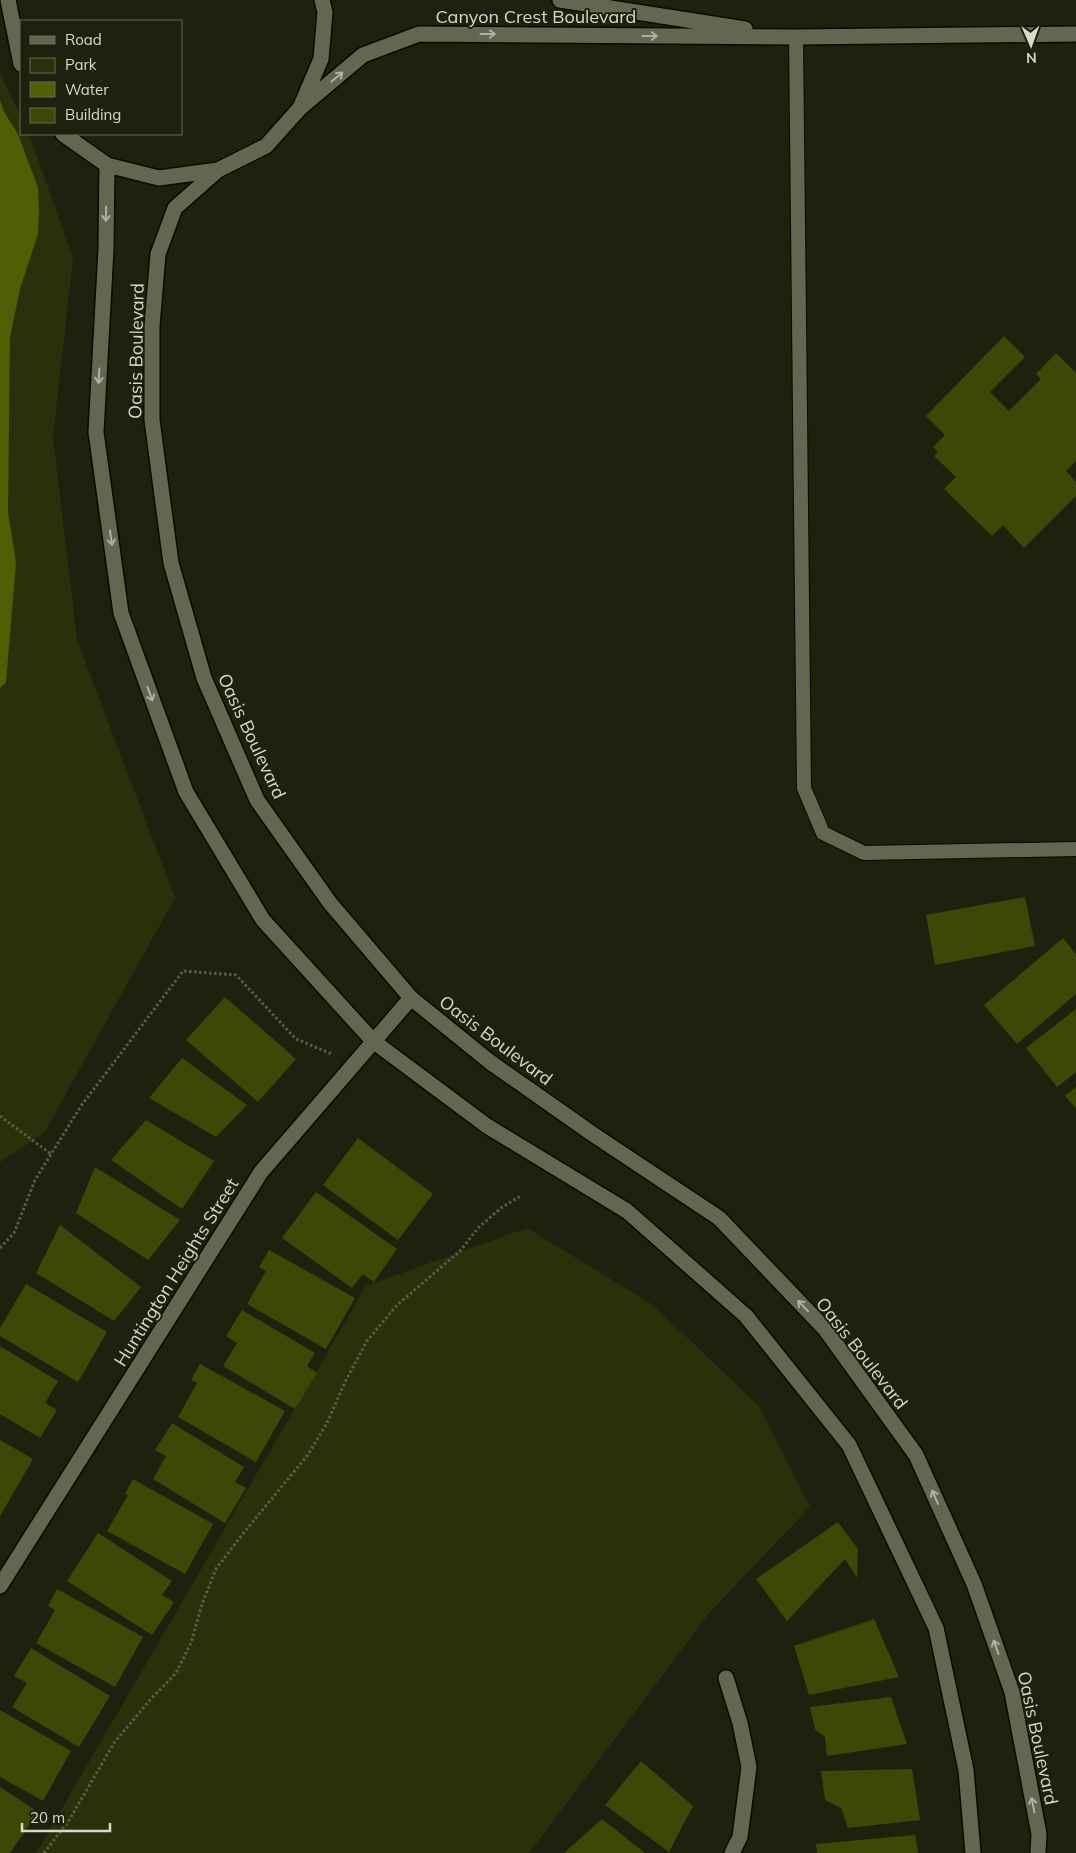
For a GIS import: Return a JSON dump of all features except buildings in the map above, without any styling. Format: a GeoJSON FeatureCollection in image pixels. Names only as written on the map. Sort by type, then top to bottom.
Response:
{"type":"FeatureCollection","features":[{"type":"Feature","properties":{"kind":"street"},"geometry":{"type":"LineString","coordinates":[[8,0],[20,57]]}},
{"type":"Feature","properties":{"kind":"street"},"geometry":{"type":"LineString","coordinates":[[17,0],[14,17],[20,56]]}},
{"type":"Feature","properties":{"kind":"street","name":"Oasis Boulevard"},"geometry":{"type":"LineString","coordinates":[[322,0],[325,12],[322,59],[300,108],[266,146],[218,170],[175,208],[158,254],[152,326],[152,420],[171,563],[204,678],[257,800],[330,903],[411,998],[498,1067],[594,1135],[719,1218],[825,1329],[916,1455],[974,1584],[1012,1692],[1039,1834],[1038,1853]]}},
{"type":"Feature","properties":{"kind":"street","name":"Canyon Crest Boulevard"},"geometry":{"type":"LineString","coordinates":[[560,0],[796,37]]}},
{"type":"Feature","properties":{"kind":"street","name":"Canyon Crest Boulevard"},"geometry":{"type":"LineString","coordinates":[[300,108],[364,55],[418,34],[796,37],[1076,34]]}},
{"type":"Feature","properties":{"kind":"street","name":"Oasis Boulevard"},"geometry":{"type":"LineString","coordinates":[[65,135],[107,165],[159,178],[218,170]]}},
{"type":"Feature","properties":{"kind":"street","name":"Oasis Boulevard"},"geometry":{"type":"LineString","coordinates":[[107,165],[106,249],[96,432],[121,613],[191,800],[262,920],[373,1041],[487,1126],[627,1211],[746,1316],[849,1445],[936,1628],[966,1770],[973,1853]]}},
{"type":"Feature","properties":{"kind":"street","name":"Huntington Heights Street"},"geometry":{"type":"LineString","coordinates":[[0,1586],[261,1172],[411,998]]}},
{"type":"Feature","properties":{"kind":"street"},"geometry":{"type":"LineString","coordinates":[[726,1678],[740,1723],[749,1767],[740,1837],[732,1853]]}},
{"type":"Feature","properties":{"kind":"lane"},"geometry":{"type":"LineString","coordinates":[[796,37],[804,788],[823,833],[864,853],[1076,849]]}},
{"type":"Feature","properties":{"kind":"path"},"geometry":{"type":"LineString","coordinates":[[0,1248],[14,1233],[36,1180],[81,1106],[137,1029],[183,971],[236,975],[296,1039],[353,1064]]}},
{"type":"Feature","properties":{"kind":"path"},"geometry":{"type":"LineString","coordinates":[[0,1116],[51,1154]]}},
{"type":"Feature","properties":{"kind":"path"},"geometry":{"type":"LineString","coordinates":[[44,1853],[68,1822],[114,1743],[150,1700],[176,1673],[191,1643],[202,1604],[216,1569],[307,1456],[326,1425],[345,1382],[367,1341],[397,1305],[460,1251],[479,1227],[500,1208],[522,1195]]}},
{"type":"Feature","properties":{"kind":"green space"},"geometry":{"type":"Polygon","coordinates":[[[0,73],[20,115],[20,135],[29,135],[73,258],[53,437],[77,640],[175,898],[44,1133],[0,1162],[0,73]]]}},
{"type":"Feature","properties":{"kind":"green space"},"geometry":{"type":"Polygon","coordinates":[[[527,1228],[653,1305],[759,1406],[810,1507],[709,1613],[529,1853],[36,1853],[366,1286],[527,1228]]]}},
{"type":"Feature","properties":{"kind":"water"},"geometry":{"type":"Polygon","coordinates":[[[0,100],[4,112],[18,134],[38,188],[39,210],[38,234],[20,289],[10,337],[8,512],[16,563],[6,682],[0,688],[0,100]]]}}]}
